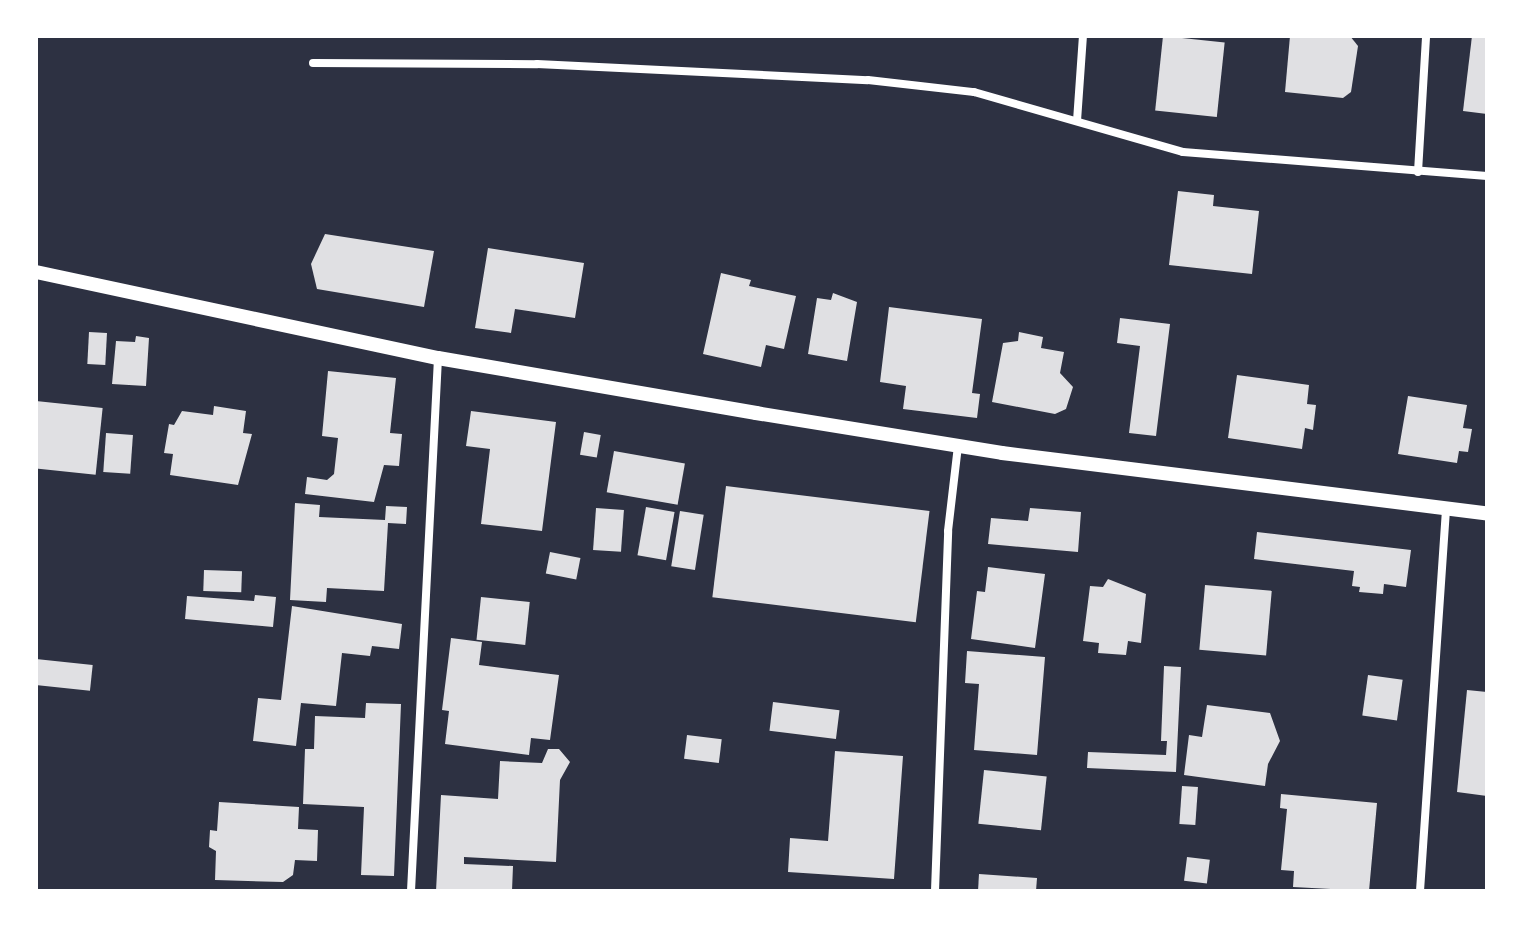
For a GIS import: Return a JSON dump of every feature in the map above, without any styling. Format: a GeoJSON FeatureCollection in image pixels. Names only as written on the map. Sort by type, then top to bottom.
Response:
{"type":"FeatureCollection","features":[{"type":"Feature","properties":{"kind":"street"},"geometry":{"type":"LineString","coordinates":[[1077,121],[1083,36]]}},
{"type":"Feature","properties":{"kind":"street"},"geometry":{"type":"LineString","coordinates":[[1418,172],[1426,36]]}},
{"type":"Feature","properties":{"kind":"street"},"geometry":{"type":"LineString","coordinates":[[313,63],[537,64],[868,80],[974,92],[1183,152],[1487,176]]}},
{"type":"Feature","properties":{"kind":"street"},"geometry":{"type":"LineString","coordinates":[[36,272],[438,358],[958,446],[1487,513]]}},
{"type":"Feature","properties":{"kind":"street"},"geometry":{"type":"LineString","coordinates":[[411,891],[438,358]]}},
{"type":"Feature","properties":{"kind":"street"},"geometry":{"type":"LineString","coordinates":[[935,891],[948,531],[958,446]]}},
{"type":"Feature","properties":{"kind":"street"},"geometry":{"type":"LineString","coordinates":[[1420,891],[1446,507]]}},
{"type":"Feature","properties":{"kind":"building"},"geometry":{"type":"Polygon","coordinates":[[[1163,36],[1225,42],[1217,117],[1155,111],[1163,36]]]}},
{"type":"Feature","properties":{"kind":"building"},"geometry":{"type":"Polygon","coordinates":[[[1290,36],[1350,36],[1358,46],[1351,92],[1343,98],[1285,92],[1290,36]]]}},
{"type":"Feature","properties":{"kind":"building"},"geometry":{"type":"Polygon","coordinates":[[[1472,36],[1487,38],[1487,114],[1463,111],[1472,36]]]}},
{"type":"Feature","properties":{"kind":"building"},"geometry":{"type":"Polygon","coordinates":[[[1178,191],[1214,195],[1213,206],[1259,211],[1252,274],[1169,265],[1178,191]]]}},
{"type":"Feature","properties":{"kind":"building"},"geometry":{"type":"Polygon","coordinates":[[[325,234],[434,251],[424,307],[317,289],[311,264],[325,234]]]}},
{"type":"Feature","properties":{"kind":"building"},"geometry":{"type":"Polygon","coordinates":[[[488,248],[584,263],[575,318],[515,309],[511,333],[475,328],[488,248]]]}},
{"type":"Feature","properties":{"kind":"building"},"geometry":{"type":"Polygon","coordinates":[[[721,273],[751,280],[749,286],[796,296],[784,349],[766,345],[761,367],[703,354],[721,273]]]}},
{"type":"Feature","properties":{"kind":"building"},"geometry":{"type":"Polygon","coordinates":[[[833,293],[857,302],[847,361],[808,354],[817,298],[831,300],[833,293]]]}},
{"type":"Feature","properties":{"kind":"building"},"geometry":{"type":"Polygon","coordinates":[[[889,307],[982,319],[972,393],[980,394],[977,418],[903,409],[906,386],[880,382],[889,307]]]}},
{"type":"Feature","properties":{"kind":"building"},"geometry":{"type":"Polygon","coordinates":[[[1120,318],[1170,324],[1156,436],[1129,433],[1140,346],[1117,343],[1120,318]]]}},
{"type":"Feature","properties":{"kind":"building"},"geometry":{"type":"Polygon","coordinates":[[[89,332],[107,333],[105,365],[87,364],[89,332]]]}},
{"type":"Feature","properties":{"kind":"building"},"geometry":{"type":"Polygon","coordinates":[[[1019,332],[1043,337],[1041,348],[1064,352],[1060,373],[1073,387],[1066,409],[1055,414],[992,402],[1003,343],[1018,341],[1019,332]]]}},
{"type":"Feature","properties":{"kind":"building"},"geometry":{"type":"Polygon","coordinates":[[[136,336],[149,338],[146,386],[112,384],[116,341],[135,342],[136,336]]]}},
{"type":"Feature","properties":{"kind":"building"},"geometry":{"type":"Polygon","coordinates":[[[328,371],[396,378],[390,433],[402,434],[399,466],[384,465],[374,502],[305,494],[307,477],[327,480],[334,474],[338,438],[322,436],[328,371]]]}},
{"type":"Feature","properties":{"kind":"building"},"geometry":{"type":"Polygon","coordinates":[[[1237,375],[1309,385],[1307,404],[1316,405],[1313,430],[1305,428],[1302,449],[1228,438],[1237,375]]]}},
{"type":"Feature","properties":{"kind":"building"},"geometry":{"type":"Polygon","coordinates":[[[1408,396],[1467,405],[1463,428],[1472,429],[1468,452],[1459,451],[1457,463],[1398,454],[1408,396]]]}},
{"type":"Feature","properties":{"kind":"building"},"geometry":{"type":"Polygon","coordinates":[[[36,401],[103,408],[96,475],[36,468],[36,401]]]}},
{"type":"Feature","properties":{"kind":"building"},"geometry":{"type":"Polygon","coordinates":[[[214,406],[246,411],[243,433],[252,434],[238,485],[170,475],[173,454],[164,453],[169,424],[174,425],[182,411],[213,415],[214,406]]]}},
{"type":"Feature","properties":{"kind":"building"},"geometry":{"type":"Polygon","coordinates":[[[471,411],[556,422],[542,531],[481,524],[490,449],[466,446],[471,411]]]}},
{"type":"Feature","properties":{"kind":"building"},"geometry":{"type":"Polygon","coordinates":[[[584,432],[601,435],[597,458],[580,455],[584,432]]]}},
{"type":"Feature","properties":{"kind":"building"},"geometry":{"type":"Polygon","coordinates":[[[106,433],[133,435],[130,474],[103,472],[106,433]]]}},
{"type":"Feature","properties":{"kind":"building"},"geometry":{"type":"Polygon","coordinates":[[[614,451],[685,464],[678,505],[607,492],[614,451]]]}},
{"type":"Feature","properties":{"kind":"building"},"geometry":{"type":"Polygon","coordinates":[[[726,486],[929,511],[916,622],[712,597],[726,486]]]}},
{"type":"Feature","properties":{"kind":"building"},"geometry":{"type":"Polygon","coordinates":[[[295,503],[320,505],[319,517],[385,520],[386,506],[407,507],[406,524],[388,523],[384,591],[327,588],[326,602],[290,600],[295,503]]]}},
{"type":"Feature","properties":{"kind":"building"},"geometry":{"type":"Polygon","coordinates":[[[646,507],[675,512],[666,560],[637,555],[646,507]]]}},
{"type":"Feature","properties":{"kind":"building"},"geometry":{"type":"Polygon","coordinates":[[[596,508],[624,510],[621,552],[593,550],[596,508]]]}},
{"type":"Feature","properties":{"kind":"building"},"geometry":{"type":"Polygon","coordinates":[[[1030,508],[1081,512],[1078,552],[988,544],[991,518],[1028,521],[1030,508]]]}},
{"type":"Feature","properties":{"kind":"building"},"geometry":{"type":"Polygon","coordinates":[[[680,511],[704,515],[695,570],[671,566],[680,511]]]}},
{"type":"Feature","properties":{"kind":"building"},"geometry":{"type":"Polygon","coordinates":[[[1257,532],[1411,550],[1406,587],[1384,584],[1383,594],[1359,592],[1360,587],[1352,586],[1354,571],[1254,559],[1257,532]]]}},
{"type":"Feature","properties":{"kind":"building"},"geometry":{"type":"Polygon","coordinates":[[[550,552],[580,558],[576,580],[546,574],[550,552]]]}},
{"type":"Feature","properties":{"kind":"building"},"geometry":{"type":"Polygon","coordinates":[[[988,567],[1045,574],[1035,648],[971,639],[977,591],[985,592],[988,567]]]}},
{"type":"Feature","properties":{"kind":"building"},"geometry":{"type":"Polygon","coordinates":[[[204,570],[242,571],[241,592],[203,591],[204,570]]]}},
{"type":"Feature","properties":{"kind":"building"},"geometry":{"type":"Polygon","coordinates":[[[1108,579],[1146,594],[1141,643],[1128,641],[1126,655],[1098,653],[1099,643],[1083,641],[1090,586],[1103,587],[1108,579]]]}},
{"type":"Feature","properties":{"kind":"building"},"geometry":{"type":"Polygon","coordinates":[[[1205,585],[1272,591],[1266,656],[1199,650],[1205,585]]]}},
{"type":"Feature","properties":{"kind":"building"},"geometry":{"type":"Polygon","coordinates":[[[255,595],[276,597],[273,627],[185,619],[187,596],[254,601],[255,595]]]}},
{"type":"Feature","properties":{"kind":"building"},"geometry":{"type":"Polygon","coordinates":[[[481,597],[530,602],[525,645],[477,640],[481,597]]]}},
{"type":"Feature","properties":{"kind":"building"},"geometry":{"type":"Polygon","coordinates":[[[292,606],[402,624],[399,649],[372,646],[370,656],[342,653],[336,706],[301,703],[296,746],[253,741],[258,698],[281,700],[292,606]]]}},
{"type":"Feature","properties":{"kind":"building"},"geometry":{"type":"Polygon","coordinates":[[[451,638],[482,642],[479,665],[559,675],[550,740],[531,738],[529,755],[445,744],[449,711],[442,710],[451,638]]]}},
{"type":"Feature","properties":{"kind":"building"},"geometry":{"type":"Polygon","coordinates":[[[967,651],[1045,657],[1037,755],[974,750],[979,684],[965,683],[967,651]]]}},
{"type":"Feature","properties":{"kind":"building"},"geometry":{"type":"Polygon","coordinates":[[[36,659],[93,665],[90,691],[36,685],[36,659]]]}},
{"type":"Feature","properties":{"kind":"building"},"geometry":{"type":"Polygon","coordinates":[[[1164,666],[1181,667],[1176,772],[1087,768],[1088,752],[1166,755],[1167,741],[1161,741],[1164,666]]]}},
{"type":"Feature","properties":{"kind":"building"},"geometry":{"type":"Polygon","coordinates":[[[1368,675],[1403,680],[1397,720],[1362,716],[1368,675]]]}},
{"type":"Feature","properties":{"kind":"building"},"geometry":{"type":"Polygon","coordinates":[[[1467,690],[1487,692],[1487,796],[1457,792],[1467,690]]]}},
{"type":"Feature","properties":{"kind":"building"},"geometry":{"type":"Polygon","coordinates":[[[773,702],[840,710],[836,739],[769,731],[773,702]]]}},
{"type":"Feature","properties":{"kind":"building"},"geometry":{"type":"Polygon","coordinates":[[[366,703],[401,704],[394,876],[361,875],[364,807],[303,804],[305,749],[314,749],[315,716],[365,718],[366,703]]]}},
{"type":"Feature","properties":{"kind":"building"},"geometry":{"type":"Polygon","coordinates":[[[1207,705],[1270,713],[1280,741],[1268,764],[1265,786],[1184,775],[1189,735],[1202,737],[1207,705]]]}},
{"type":"Feature","properties":{"kind":"building"},"geometry":{"type":"Polygon","coordinates":[[[687,735],[722,739],[719,763],[684,759],[687,735]]]}},
{"type":"Feature","properties":{"kind":"building"},"geometry":{"type":"Polygon","coordinates":[[[548,749],[559,749],[570,762],[560,780],[556,862],[464,857],[464,864],[513,866],[512,891],[436,891],[441,795],[498,799],[500,761],[542,763],[548,749]]]}},
{"type":"Feature","properties":{"kind":"building"},"geometry":{"type":"Polygon","coordinates":[[[835,751],[903,756],[894,879],[788,872],[790,838],[828,841],[835,751]]]}},
{"type":"Feature","properties":{"kind":"building"},"geometry":{"type":"Polygon","coordinates":[[[984,770],[1047,777],[1041,830],[978,824],[984,770]]]}},
{"type":"Feature","properties":{"kind":"building"},"geometry":{"type":"Polygon","coordinates":[[[1182,786],[1198,787],[1195,825],[1179,824],[1182,786]]]}},
{"type":"Feature","properties":{"kind":"building"},"geometry":{"type":"Polygon","coordinates":[[[1281,794],[1377,803],[1369,891],[1293,887],[1294,871],[1281,870],[1287,809],[1280,808],[1281,794]]]}},
{"type":"Feature","properties":{"kind":"building"},"geometry":{"type":"Polygon","coordinates":[[[219,802],[299,807],[298,829],[318,830],[317,861],[295,860],[293,875],[283,882],[215,880],[216,851],[209,847],[210,830],[217,831],[219,802]]]}},
{"type":"Feature","properties":{"kind":"building"},"geometry":{"type":"Polygon","coordinates":[[[1187,857],[1210,860],[1207,884],[1184,881],[1187,857]]]}},
{"type":"Feature","properties":{"kind":"building"},"geometry":{"type":"Polygon","coordinates":[[[979,874],[1037,878],[1036,891],[978,891],[979,874]]]}}]}
